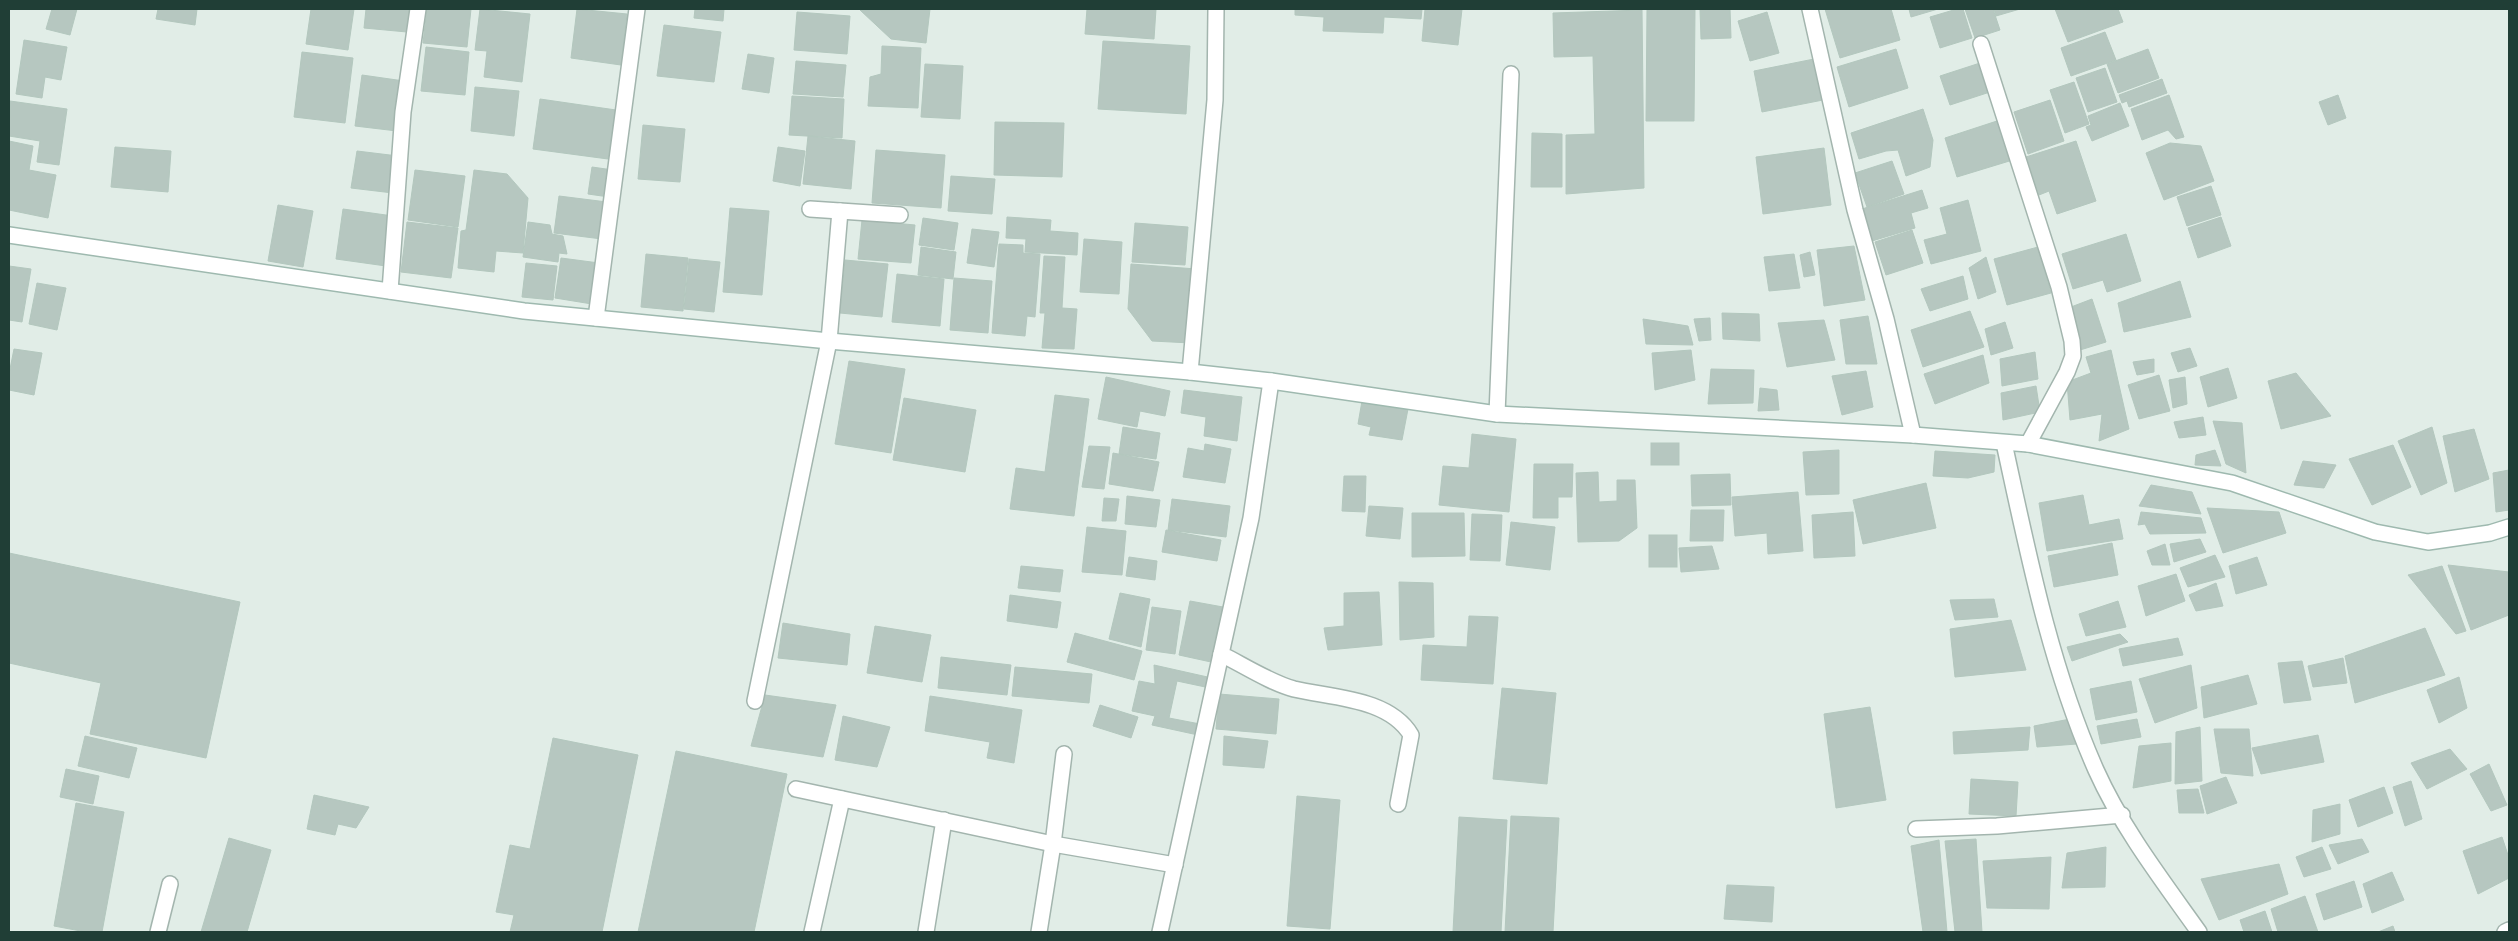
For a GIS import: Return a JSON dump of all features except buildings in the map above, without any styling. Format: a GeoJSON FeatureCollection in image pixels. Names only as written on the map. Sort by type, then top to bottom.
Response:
{"type":"FeatureCollection","features":[{"type":"Feature","properties":{"kind":"street"},"geometry":{"type":"LineString","coordinates":[[390,291],[403,112],[418,9]]}},
{"type":"Feature","properties":{"kind":"street"},"geometry":{"type":"LineString","coordinates":[[596,318],[637,9]]}},
{"type":"Feature","properties":{"kind":"street"},"geometry":{"type":"LineString","coordinates":[[1190,372],[1215,100],[1216,9]]}},
{"type":"Feature","properties":{"kind":"street"},"geometry":{"type":"LineString","coordinates":[[1810,9],[1855,210],[1886,319],[1913,435]]}},
{"type":"Feature","properties":{"kind":"street"},"geometry":{"type":"LineString","coordinates":[[1981,44],[2059,287],[2072,341],[2073,356],[2067,372],[2028,444]]}},
{"type":"Feature","properties":{"kind":"street"},"geometry":{"type":"LineString","coordinates":[[1497,414],[1511,74]]}},
{"type":"Feature","properties":{"kind":"street"},"geometry":{"type":"LineString","coordinates":[[810,209],[900,215]]}},
{"type":"Feature","properties":{"kind":"street"},"geometry":{"type":"LineString","coordinates":[[755,701],[829,341],[840,211]]}},
{"type":"Feature","properties":{"kind":"street"},"geometry":{"type":"LineString","coordinates":[[9,235],[524,311],[829,341],[1190,372],[1271,381],[1497,414],[1913,435],[2028,444],[2232,483],[2375,532],[2428,542],[2490,533],[2509,527]]}},
{"type":"Feature","properties":{"kind":"street"},"geometry":{"type":"LineString","coordinates":[[1164,932],[1176,865],[1251,518],[1271,381]]}},
{"type":"Feature","properties":{"kind":"street"},"geometry":{"type":"LineString","coordinates":[[2004,443],[2030,559],[2062,683],[2097,771],[2142,852],[2199,932]]}},
{"type":"Feature","properties":{"kind":"street"},"geometry":{"type":"LineString","coordinates":[[1221,654],[1292,688],[1319,692],[1374,707],[1400,720],[1411,736],[1398,804]]}},
{"type":"Feature","properties":{"kind":"street"},"geometry":{"type":"LineString","coordinates":[[1039,932],[1053,844],[1064,754]]}},
{"type":"Feature","properties":{"kind":"street"},"geometry":{"type":"LineString","coordinates":[[796,789],[1053,844],[1176,865]]}},
{"type":"Feature","properties":{"kind":"street"},"geometry":{"type":"LineString","coordinates":[[812,932],[842,799]]}},
{"type":"Feature","properties":{"kind":"street"},"geometry":{"type":"LineString","coordinates":[[1916,829],[1996,826],[2122,815]]}},
{"type":"Feature","properties":{"kind":"street"},"geometry":{"type":"LineString","coordinates":[[926,932],[944,820]]}},
{"type":"Feature","properties":{"kind":"street"},"geometry":{"type":"LineString","coordinates":[[158,932],[170,884]]}},
{"type":"Feature","properties":{"kind":"street"},"geometry":{"type":"LineString","coordinates":[[2505,932],[2509,930]]}}]}
